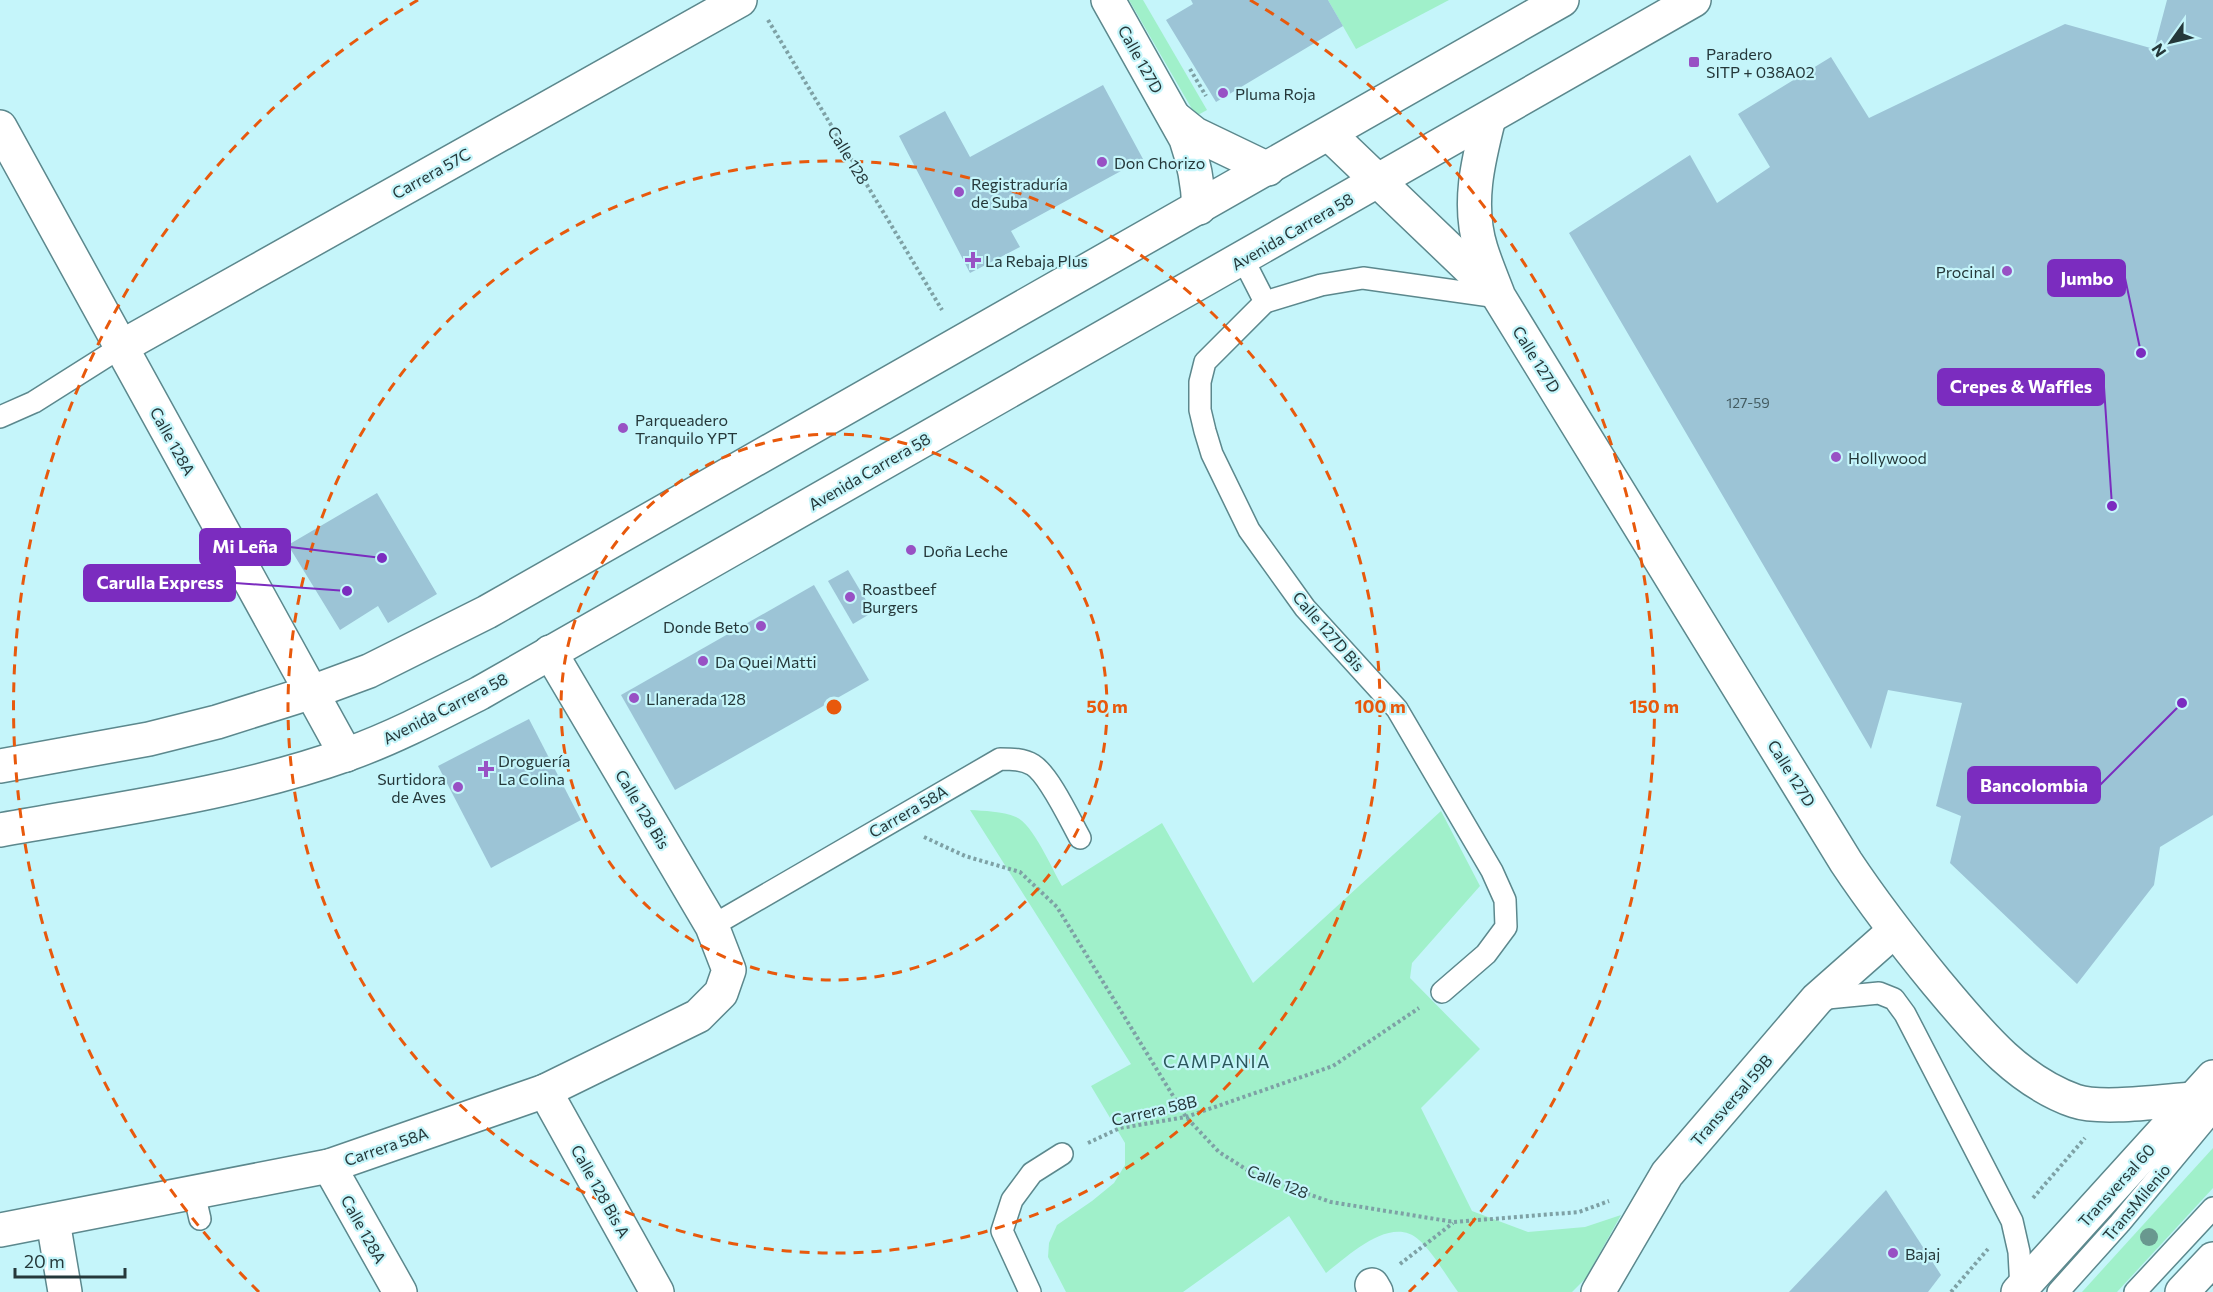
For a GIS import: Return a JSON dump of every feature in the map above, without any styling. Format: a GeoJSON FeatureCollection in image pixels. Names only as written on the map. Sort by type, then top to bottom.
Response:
{"type":"FeatureCollection","features":[{"type":"Feature","properties":{"kind":"street","name":"Calle 127D"},"geometry":{"type":"LineString","coordinates":[[1108,0],[1186,140],[1198,186],[1199,208]]}},
{"type":"Feature","properties":{"kind":"street"},"geometry":{"type":"LineString","coordinates":[[0,766],[149,739],[217,722],[369,671],[488,612],[1563,0]]}},
{"type":"Feature","properties":{"kind":"street","name":"Avenida Carrera 58"},"geometry":{"type":"LineString","coordinates":[[0,830],[246,784],[346,755],[430,719],[480,693],[1694,0]]}},
{"type":"Feature","properties":{"kind":"street","name":"Carrera 57C"},"geometry":{"type":"LineString","coordinates":[[121,347],[751,5]]}},
{"type":"Feature","properties":{"kind":"street","name":"Calle 127D"},"geometry":{"type":"LineString","coordinates":[[1173,117],[1195,134],[1268,169]]}},
{"type":"Feature","properties":{"kind":"street","name":"Calle 127D"},"geometry":{"type":"LineString","coordinates":[[1489,118],[1477,166],[1474,200],[1480,248],[1499,297],[1846,862],[1894,931],[1973,1026],[2012,1065],[2048,1089],[2076,1101],[2106,1105],[2206,1096]]}},
{"type":"Feature","properties":{"kind":"street","name":"Calle 128A"},"geometry":{"type":"LineString","coordinates":[[0,127],[346,755]]}},
{"type":"Feature","properties":{"kind":"street","name":"Calle 127D"},"geometry":{"type":"LineString","coordinates":[[1329,134],[1499,297]]}},
{"type":"Feature","properties":{"kind":"street","name":"Calle 128 Bis"},"geometry":{"type":"LineString","coordinates":[[550,652],[712,926],[729,970]]}},
{"type":"Feature","properties":{"kind":"street","name":"Transversal 59B"},"geometry":{"type":"LineString","coordinates":[[1598,1292],[1667,1174],[1817,999],[1894,931]]}},
{"type":"Feature","properties":{"kind":"street","name":"Carrera 58A"},"geometry":{"type":"LineString","coordinates":[[0,1230],[53,1221],[197,1206],[329,1166],[545,1091],[698,1016],[721,993],[729,970]]}},
{"type":"Feature","properties":{"kind":"street","name":"Calle 128 Bis A"},"geometry":{"type":"LineString","coordinates":[[545,1091],[657,1292]]}},
{"type":"Feature","properties":{"kind":"street","name":"Transversal 60"},"geometry":{"type":"LineString","coordinates":[[2020,1290],[2206,1096]]}},
{"type":"Feature","properties":{"kind":"street","name":"Calle 128A"},"geometry":{"type":"LineString","coordinates":[[329,1166],[399,1292]]}},
{"type":"Feature","properties":{"kind":"street"},"geometry":{"type":"LineString","coordinates":[[53,1221],[65,1292]]}},
{"type":"Feature","properties":{"kind":"street"},"geometry":{"type":"LineString","coordinates":[[2189,1290],[2213,1259]]}},
{"type":"Feature","properties":{"kind":"lane"},"geometry":{"type":"LineString","coordinates":[[1243,258],[1265,302],[1321,285],[1363,278],[1499,297]]}},
{"type":"Feature","properties":{"kind":"lane","name":"Calle 127D Bis"},"geometry":{"type":"LineString","coordinates":[[1265,302],[1205,362],[1200,382],[1200,410],[1205,431],[1212,454],[1249,530],[1305,608],[1397,709],[1492,871],[1505,900],[1506,927],[1486,954],[1442,992]]}},
{"type":"Feature","properties":{"kind":"lane"},"geometry":{"type":"LineString","coordinates":[[0,417],[34,402],[121,347]]}},
{"type":"Feature","properties":{"kind":"lane","name":"Carrera 58A"},"geometry":{"type":"LineString","coordinates":[[712,926],[1000,759],[1018,759],[1034,766],[1044,777],[1080,838]]}},
{"type":"Feature","properties":{"kind":"lane"},"geometry":{"type":"LineString","coordinates":[[1817,999],[1880,993],[1894,999],[1905,1014],[2012,1221],[2019,1252],[2020,1290]]}},
{"type":"Feature","properties":{"kind":"lane","name":"TransMilenio"},"geometry":{"type":"LineString","coordinates":[[2058,1292],[2120,1222],[2206,1096]]}},
{"type":"Feature","properties":{"kind":"lane"},"geometry":{"type":"LineString","coordinates":[[1030,1292],[1002,1231],[1012,1200],[1032,1173],[1062,1154]]}},
{"type":"Feature","properties":{"kind":"lane"},"geometry":{"type":"LineString","coordinates":[[2135,1292],[2213,1208]]}},
{"type":"Feature","properties":{"kind":"path","name":"Calle 128"},"geometry":{"type":"LineString","coordinates":[[751,5],[942,310]]}},
{"type":"Feature","properties":{"kind":"path","name":"Calle 128"},"geometry":{"type":"LineString","coordinates":[[898,817],[915,832],[965,856],[1020,872],[1057,907],[1186,1118],[1219,1152],[1255,1175],[1330,1202],[1454,1222],[1579,1212],[1611,1200]]}},
{"type":"Feature","properties":{"kind":"path","name":"Carrera 58B"},"geometry":{"type":"LineString","coordinates":[[1062,1154],[1120,1128],[1186,1118],[1333,1065],[1442,992]]}},
{"type":"Feature","properties":{"kind":"path"},"geometry":{"type":"LineString","coordinates":[[1374,1289],[1454,1222]]}},
{"type":"Feature","properties":{"kind":"green space"},"geometry":{"type":"Polygon","coordinates":[[[1129,0],[1143,0],[1207,110],[1196,116],[1129,0]]]}},
{"type":"Feature","properties":{"kind":"green space"},"geometry":{"type":"Polygon","coordinates":[[[1328,0],[1449,0],[1356,49],[1328,0]]]}},
{"type":"Feature","properties":{"kind":"green space"},"geometry":{"type":"Polygon","coordinates":[[[970,810],[1005,814],[1022,821],[1042,848],[1062,886],[1162,823],[1253,983],[1441,811],[1480,886],[1412,963],[1410,978],[1480,1049],[1421,1108],[1472,1211],[1528,1232],[1585,1227],[1621,1215],[1586,1278],[1572,1292],[1458,1292],[1434,1257],[1419,1240],[1408,1233],[1396,1232],[1370,1241],[1326,1273],[1289,1216],[1183,1292],[1066,1292],[1048,1257],[1049,1243],[1057,1225],[1114,1183],[1125,1165],[1125,1143],[1091,1086],[1131,1064],[970,810]]]}},
{"type":"Feature","properties":{"kind":"green space"},"geometry":{"type":"Polygon","coordinates":[[[2213,1148],[2213,1188],[2117,1292],[2082,1292],[2213,1148]]]}},
{"type":"Feature","properties":{"kind":"building"},"geometry":{"type":"Polygon","coordinates":[[[1191,0],[1328,0],[1343,26],[1216,102],[1166,20],[1193,4],[1191,0]]]}},
{"type":"Feature","properties":{"kind":"building"},"geometry":{"type":"Polygon","coordinates":[[[2167,0],[2213,0],[2213,815],[2160,847],[2154,885],[2077,984],[1950,863],[1961,816],[1936,806],[1962,703],[1888,690],[1871,749],[1569,233],[1690,155],[1717,203],[1770,167],[1738,114],[1831,57],[1869,118],[2065,24],[2154,49],[2167,0]]]}},
{"type":"Feature","properties":{"kind":"building"},"geometry":{"type":"Polygon","coordinates":[[[1103,85],[1143,159],[1011,231],[1020,247],[970,273],[899,136],[945,111],[970,157],[1103,85]]]}},
{"type":"Feature","properties":{"kind":"building"},"geometry":{"type":"Polygon","coordinates":[[[377,493],[437,594],[388,623],[378,606],[340,630],[288,545],[377,493]]]}},
{"type":"Feature","properties":{"kind":"building","name":"Roastbeef Burgers"},"geometry":{"type":"Polygon","coordinates":[[[848,570],[873,612],[853,624],[828,581],[848,570]]]}},
{"type":"Feature","properties":{"kind":"building"},"geometry":{"type":"Polygon","coordinates":[[[814,585],[869,680],[675,790],[621,695],[814,585]]]}},
{"type":"Feature","properties":{"kind":"building"},"geometry":{"type":"Polygon","coordinates":[[[529,719],[581,820],[491,868],[438,766],[529,719]]]}},
{"type":"Feature","properties":{"kind":"building","name":"Bajaj"},"geometry":{"type":"Polygon","coordinates":[[[1886,1190],[1941,1275],[1928,1292],[1789,1292],[1886,1190]]]}},
{"type":"Feature","properties":{"kind":"place","name":"Paradero SITP + 038A02"},"geometry":{"type":"Point","coordinates":[1694,62]}},
{"type":"Feature","properties":{"kind":"place","name":"Pluma Roja"},"geometry":{"type":"Point","coordinates":[1223,93]}},
{"type":"Feature","properties":{"kind":"place","name":"Don Chorizo"},"geometry":{"type":"Point","coordinates":[1102,162]}},
{"type":"Feature","properties":{"kind":"place","name":"Registraduría de Suba"},"geometry":{"type":"Point","coordinates":[959,192]}},
{"type":"Feature","properties":{"kind":"place","name":"La Rebaja Plus"},"geometry":{"type":"Point","coordinates":[973,260]}},
{"type":"Feature","properties":{"kind":"place","name":"Procinal"},"geometry":{"type":"Point","coordinates":[2007,271]}},
{"type":"Feature","properties":{"kind":"place","name":"Jumbo"},"geometry":{"type":"Point","coordinates":[2141,353]}},
{"type":"Feature","properties":{"kind":"place","name":"Parqueadero Tranquilo YPT"},"geometry":{"type":"Point","coordinates":[623,428]}},
{"type":"Feature","properties":{"kind":"place","name":"Hollywood"},"geometry":{"type":"Point","coordinates":[1836,457]}},
{"type":"Feature","properties":{"kind":"place","name":"Crepes & Waffles"},"geometry":{"type":"Point","coordinates":[2112,506]}},
{"type":"Feature","properties":{"kind":"place","name":"Doña Leche"},"geometry":{"type":"Point","coordinates":[911,550]}},
{"type":"Feature","properties":{"kind":"place","name":"Mi Leña"},"geometry":{"type":"Point","coordinates":[382,558]}},
{"type":"Feature","properties":{"kind":"place","name":"Carulla Express"},"geometry":{"type":"Point","coordinates":[347,591]}},
{"type":"Feature","properties":{"kind":"place","name":"Roastbeef Burgers"},"geometry":{"type":"Point","coordinates":[850,597]}},
{"type":"Feature","properties":{"kind":"place","name":"Donde Beto"},"geometry":{"type":"Point","coordinates":[761,626]}},
{"type":"Feature","properties":{"kind":"place","name":"Da Quei Matti"},"geometry":{"type":"Point","coordinates":[703,661]}},
{"type":"Feature","properties":{"kind":"place","name":"Llanerada 128"},"geometry":{"type":"Point","coordinates":[634,698]}},
{"type":"Feature","properties":{"kind":"place","name":"Bancolombia"},"geometry":{"type":"Point","coordinates":[2182,703]}},
{"type":"Feature","properties":{"kind":"place","name":"Droguería La Colina"},"geometry":{"type":"Point","coordinates":[486,769]}},
{"type":"Feature","properties":{"kind":"place","name":"Surtidora de Aves"},"geometry":{"type":"Point","coordinates":[458,787]}},
{"type":"Feature","properties":{"kind":"place","name":"Bajaj"},"geometry":{"type":"Point","coordinates":[1893,1253]}},
{"type":"Feature","properties":{"kind":"district","name":"CAMPANIA"},"geometry":{"type":"Point","coordinates":[1217,1061]}}]}
